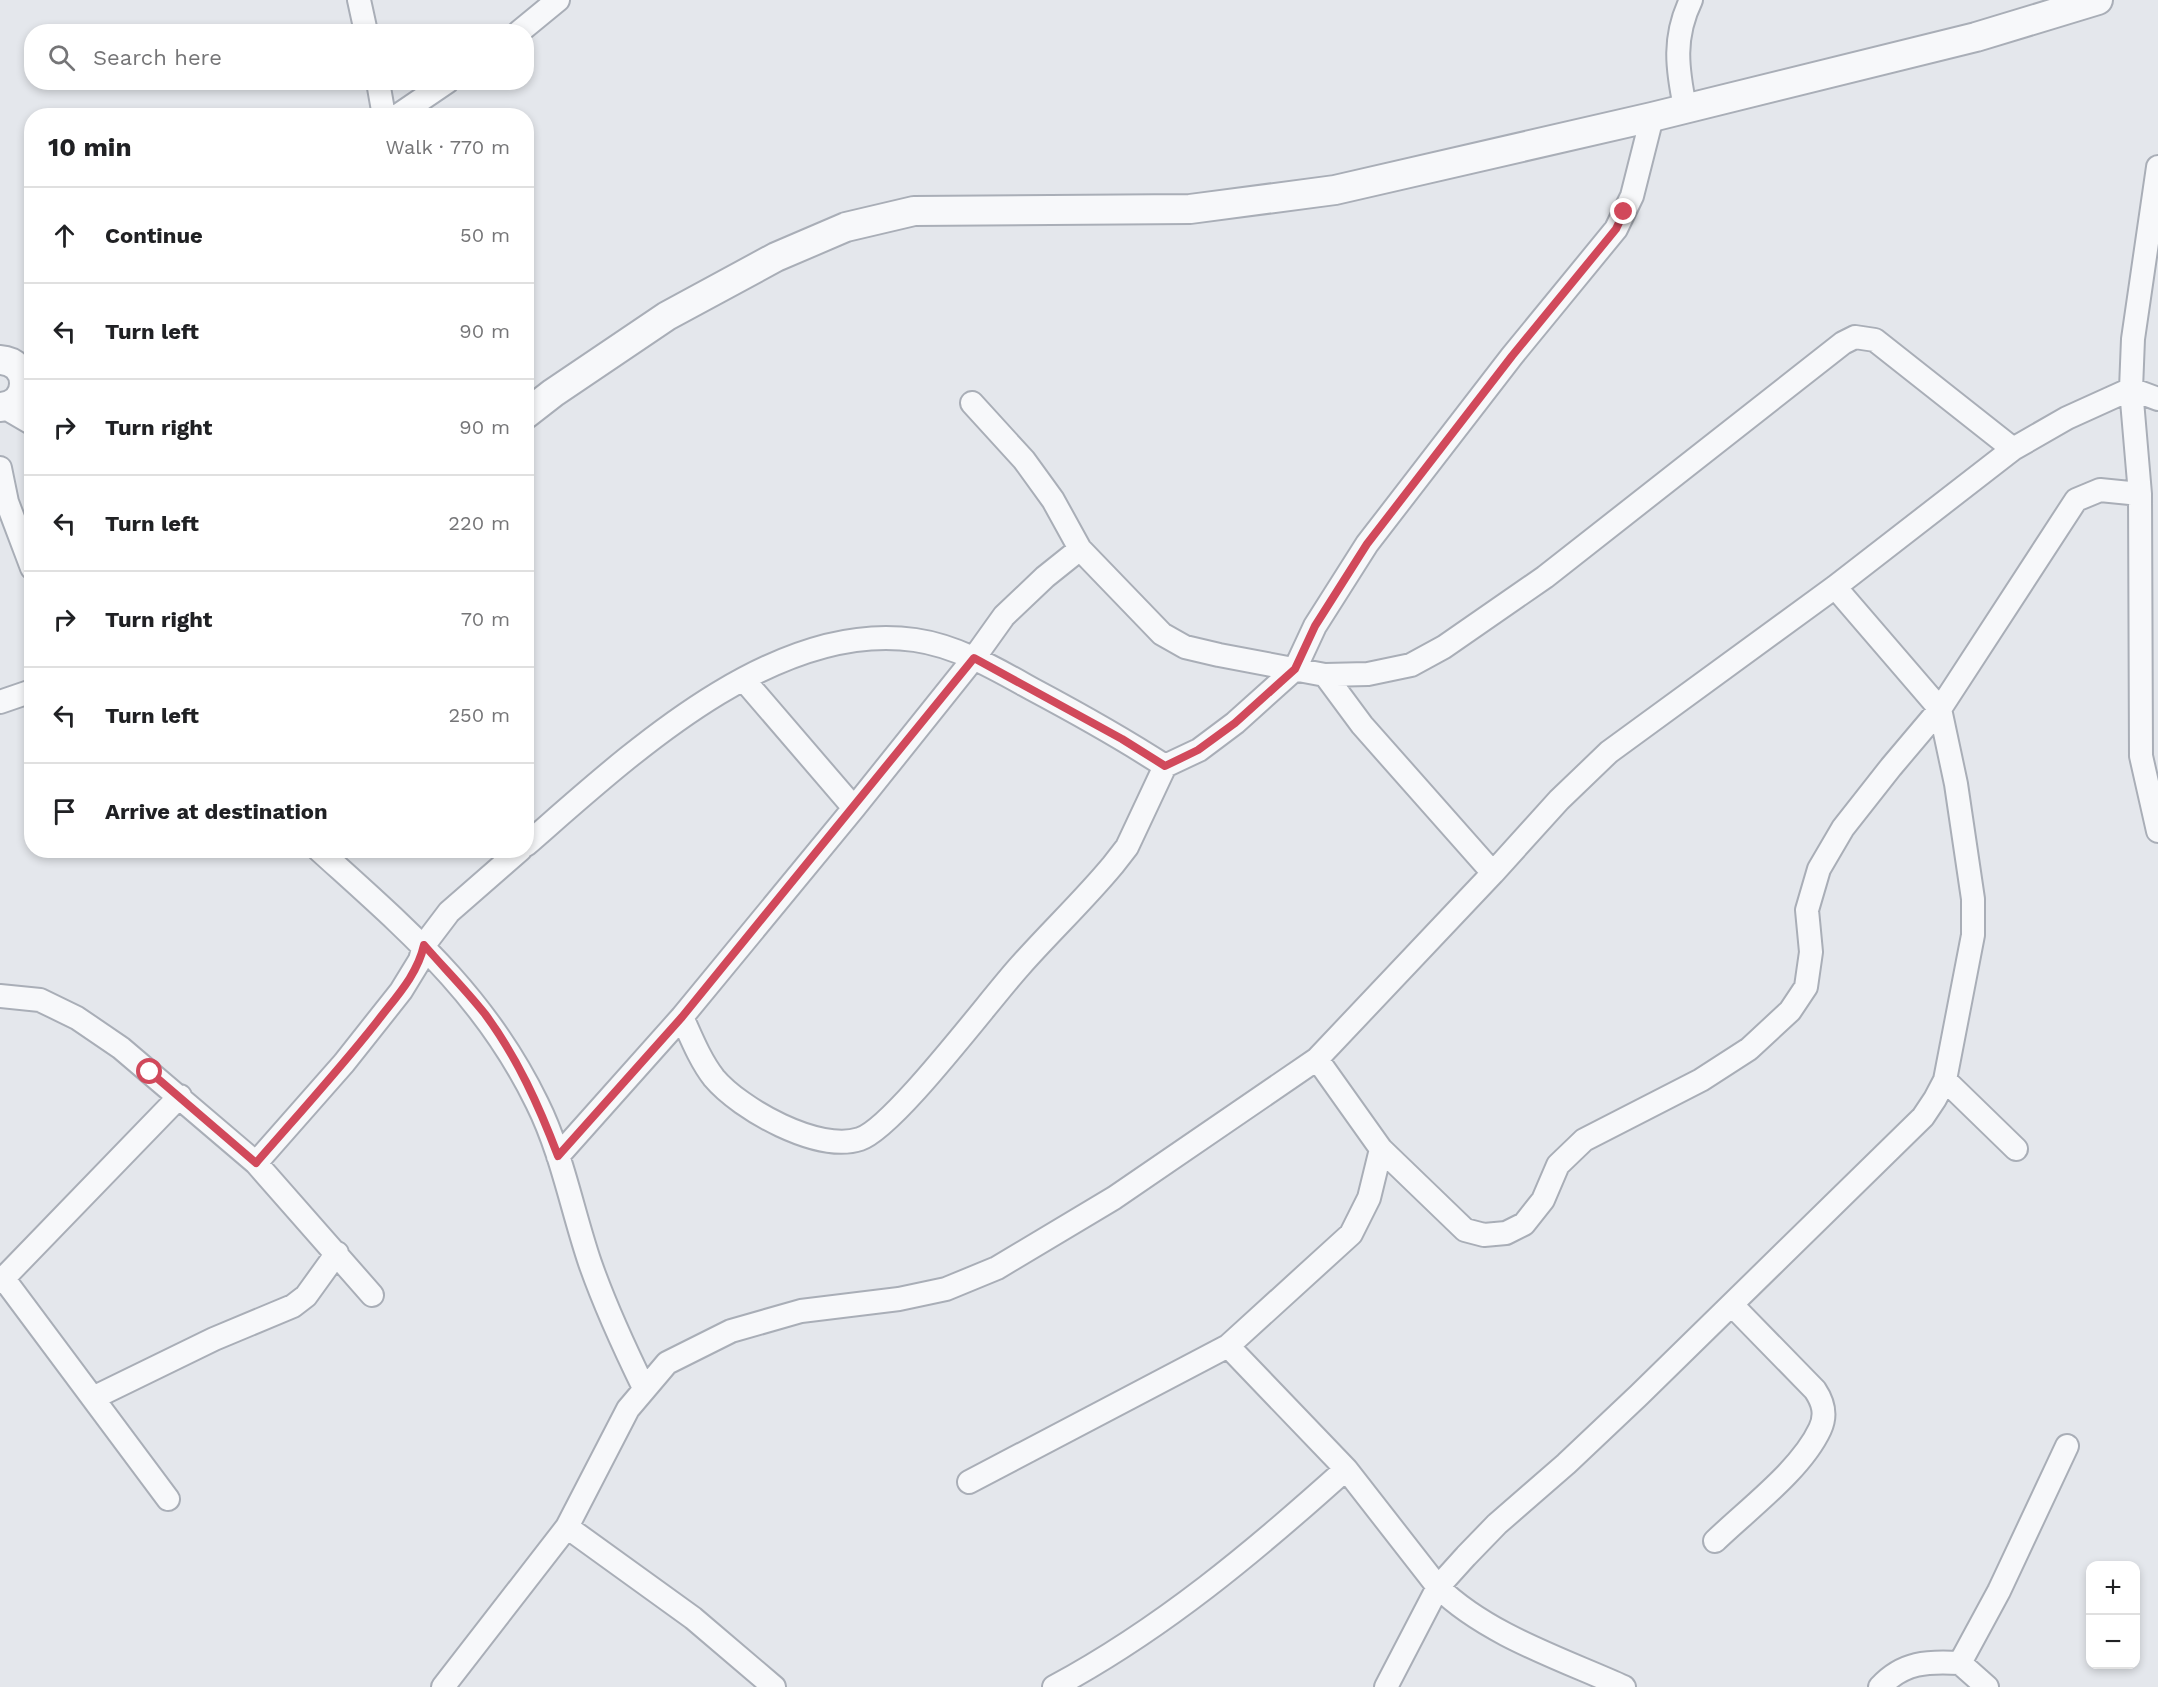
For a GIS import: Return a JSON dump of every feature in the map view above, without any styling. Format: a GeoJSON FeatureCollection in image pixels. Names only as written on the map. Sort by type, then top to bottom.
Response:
{"type":"FeatureCollection","features":[{"type":"Feature","properties":{"kind":"street"},"geometry":{"type":"LineString","coordinates":[[358,0],[364,24]]}},
{"type":"Feature","properties":{"kind":"street"},"geometry":{"type":"LineString","coordinates":[[529,24],[558,0]]}},
{"type":"Feature","properties":{"kind":"street"},"geometry":{"type":"LineString","coordinates":[[1685,107],[1677,68],[1677,44],[1682,19],[1691,0]]}},
{"type":"Feature","properties":{"kind":"street"},"geometry":{"type":"LineString","coordinates":[[534,408],[667,316],[776,257],[846,226],[915,211],[1179,210],[1335,190],[1652,117],[1976,37],[2098,0]]}},
{"type":"Feature","properties":{"kind":"street"},"geometry":{"type":"LineString","coordinates":[[379,90],[383,108]]}},
{"type":"Feature","properties":{"kind":"street"},"geometry":{"type":"LineString","coordinates":[[409,108],[435,90]]}},
{"type":"Feature","properties":{"kind":"street"},"geometry":{"type":"LineString","coordinates":[[682,1017],[698,1053],[714,1077],[739,1101],[767,1118],[804,1135],[834,1141],[860,1139],[882,1125],[909,1097],[993,996],[1113,865],[1127,847],[1165,766],[1198,750],[1235,723],[1295,669],[1315,626],[1367,544],[1512,356],[1616,229],[1632,196],[1652,117]]}},
{"type":"Feature","properties":{"kind":"street"},"geometry":{"type":"LineString","coordinates":[[2158,168],[2133,339],[2131,389],[2140,494],[2141,756],[2158,831]]}},
{"type":"Feature","properties":{"kind":"street"},"geometry":{"type":"LineString","coordinates":[[972,403],[1024,460],[1053,500],[1080,549],[1162,634],[1185,648],[1325,675],[1368,674],[1411,665],[1444,647],[1545,577],[1693,458],[1843,343],[1855,337],[1875,340],[2013,449]]}},
{"type":"Feature","properties":{"kind":"street"},"geometry":{"type":"LineString","coordinates":[[0,360],[14,363],[24,374]]}},
{"type":"Feature","properties":{"kind":"street"},"geometry":{"type":"LineString","coordinates":[[443,1687],[567,1527],[628,1409],[667,1363],[731,1330],[801,1311],[899,1299],[946,1289],[997,1268],[1114,1198],[1317,1059],[1559,800],[1609,752],[1835,587],[2013,449],[2067,418],[2131,389],[2158,399]]}},
{"type":"Feature","properties":{"kind":"street"},"geometry":{"type":"LineString","coordinates":[[13,411],[24,390]]}},
{"type":"Feature","properties":{"kind":"street"},"geometry":{"type":"LineString","coordinates":[[0,468],[7,502],[24,547]]}},
{"type":"Feature","properties":{"kind":"street"},"geometry":{"type":"LineString","coordinates":[[1317,1059],[1381,1149],[1465,1230],[1484,1235],[1506,1233],[1524,1224],[1544,1200],[1558,1165],[1584,1140],[1701,1080],[1749,1048],[1790,1011],[1806,987],[1811,952],[1807,910],[1819,869],[1843,828],[1940,709],[2076,500],[2100,490],[2140,494]]}},
{"type":"Feature","properties":{"kind":"street"},"geometry":{"type":"LineString","coordinates":[[558,1156],[682,1017],[854,808],[974,658],[1004,616],[1045,577],[1080,549]]}},
{"type":"Feature","properties":{"kind":"street"},"geometry":{"type":"LineString","coordinates":[[1386,1687],[1438,1587],[1497,1524],[1566,1464],[1923,1117],[1945,1080],[1973,935],[1973,899],[1956,784],[1940,709],[1835,587]]}},
{"type":"Feature","properties":{"kind":"street"},"geometry":{"type":"LineString","coordinates":[[534,838],[645,742],[696,708],[744,680],[781,663],[838,642],[891,638],[918,640],[974,658],[1122,739],[1165,766]]}},
{"type":"Feature","properties":{"kind":"street"},"geometry":{"type":"LineString","coordinates":[[1325,675],[1362,724],[1493,873]]}},
{"type":"Feature","properties":{"kind":"street"},"geometry":{"type":"LineString","coordinates":[[744,680],[854,808]]}},
{"type":"Feature","properties":{"kind":"street"},"geometry":{"type":"LineString","coordinates":[[0,702],[24,694]]}},
{"type":"Feature","properties":{"kind":"street"},"geometry":{"type":"LineString","coordinates":[[328,858],[424,945],[484,1014],[508,1049],[538,1104],[558,1156],[590,1263],[619,1335],[644,1388]]}},
{"type":"Feature","properties":{"kind":"street"},"geometry":{"type":"LineString","coordinates":[[256,1163],[344,1063],[401,991],[420,960],[424,945],[449,912],[511,858]]}},
{"type":"Feature","properties":{"kind":"street"},"geometry":{"type":"LineString","coordinates":[[0,996],[40,1000],[77,1018],[121,1048],[256,1163],[372,1295]]}},
{"type":"Feature","properties":{"kind":"street"},"geometry":{"type":"LineString","coordinates":[[1945,1080],[2016,1149]]}},
{"type":"Feature","properties":{"kind":"street"},"geometry":{"type":"LineString","coordinates":[[168,1499],[2,1281],[180,1096]]}},
{"type":"Feature","properties":{"kind":"street"},"geometry":{"type":"LineString","coordinates":[[969,1482],[1228,1346],[1351,1234],[1369,1198],[1381,1149]]}},
{"type":"Feature","properties":{"kind":"street"},"geometry":{"type":"LineString","coordinates":[[93,1398],[214,1340],[293,1306],[306,1296],[337,1253]]}},
{"type":"Feature","properties":{"kind":"street"},"geometry":{"type":"LineString","coordinates":[[1715,1540],[1801,1457],[1820,1428],[1823,1415],[1823,1403],[1815,1390],[1732,1305]]}},
{"type":"Feature","properties":{"kind":"street"},"geometry":{"type":"LineString","coordinates":[[1228,1346],[1346,1469],[1438,1587],[1462,1607],[1515,1637],[1624,1687]]}},
{"type":"Feature","properties":{"kind":"street"},"geometry":{"type":"LineString","coordinates":[[1960,1663],[2004,1581],[2067,1446]]}},
{"type":"Feature","properties":{"kind":"street"},"geometry":{"type":"LineString","coordinates":[[1054,1687],[1108,1658],[1208,1587],[1275,1533],[1346,1469]]}},
{"type":"Feature","properties":{"kind":"street"},"geometry":{"type":"LineString","coordinates":[[567,1527],[693,1618],[774,1687]]}},
{"type":"Feature","properties":{"kind":"street"},"geometry":{"type":"LineString","coordinates":[[1880,1687],[1898,1671],[1911,1665],[1931,1661],[1960,1663],[1986,1687]]}},
{"type":"Feature","properties":{"kind":"route"},"geometry":{"type":"LineString","coordinates":[[150,1072],[256,1163],[344,1063],[401,991],[414,973],[424,945],[484,1014],[508,1049],[538,1104],[558,1156],[682,1017],[974,658],[1067,707],[1165,766],[1198,750],[1235,723],[1295,669],[1315,626],[1367,544],[1512,356],[1616,229],[1624,212]]}}]}
